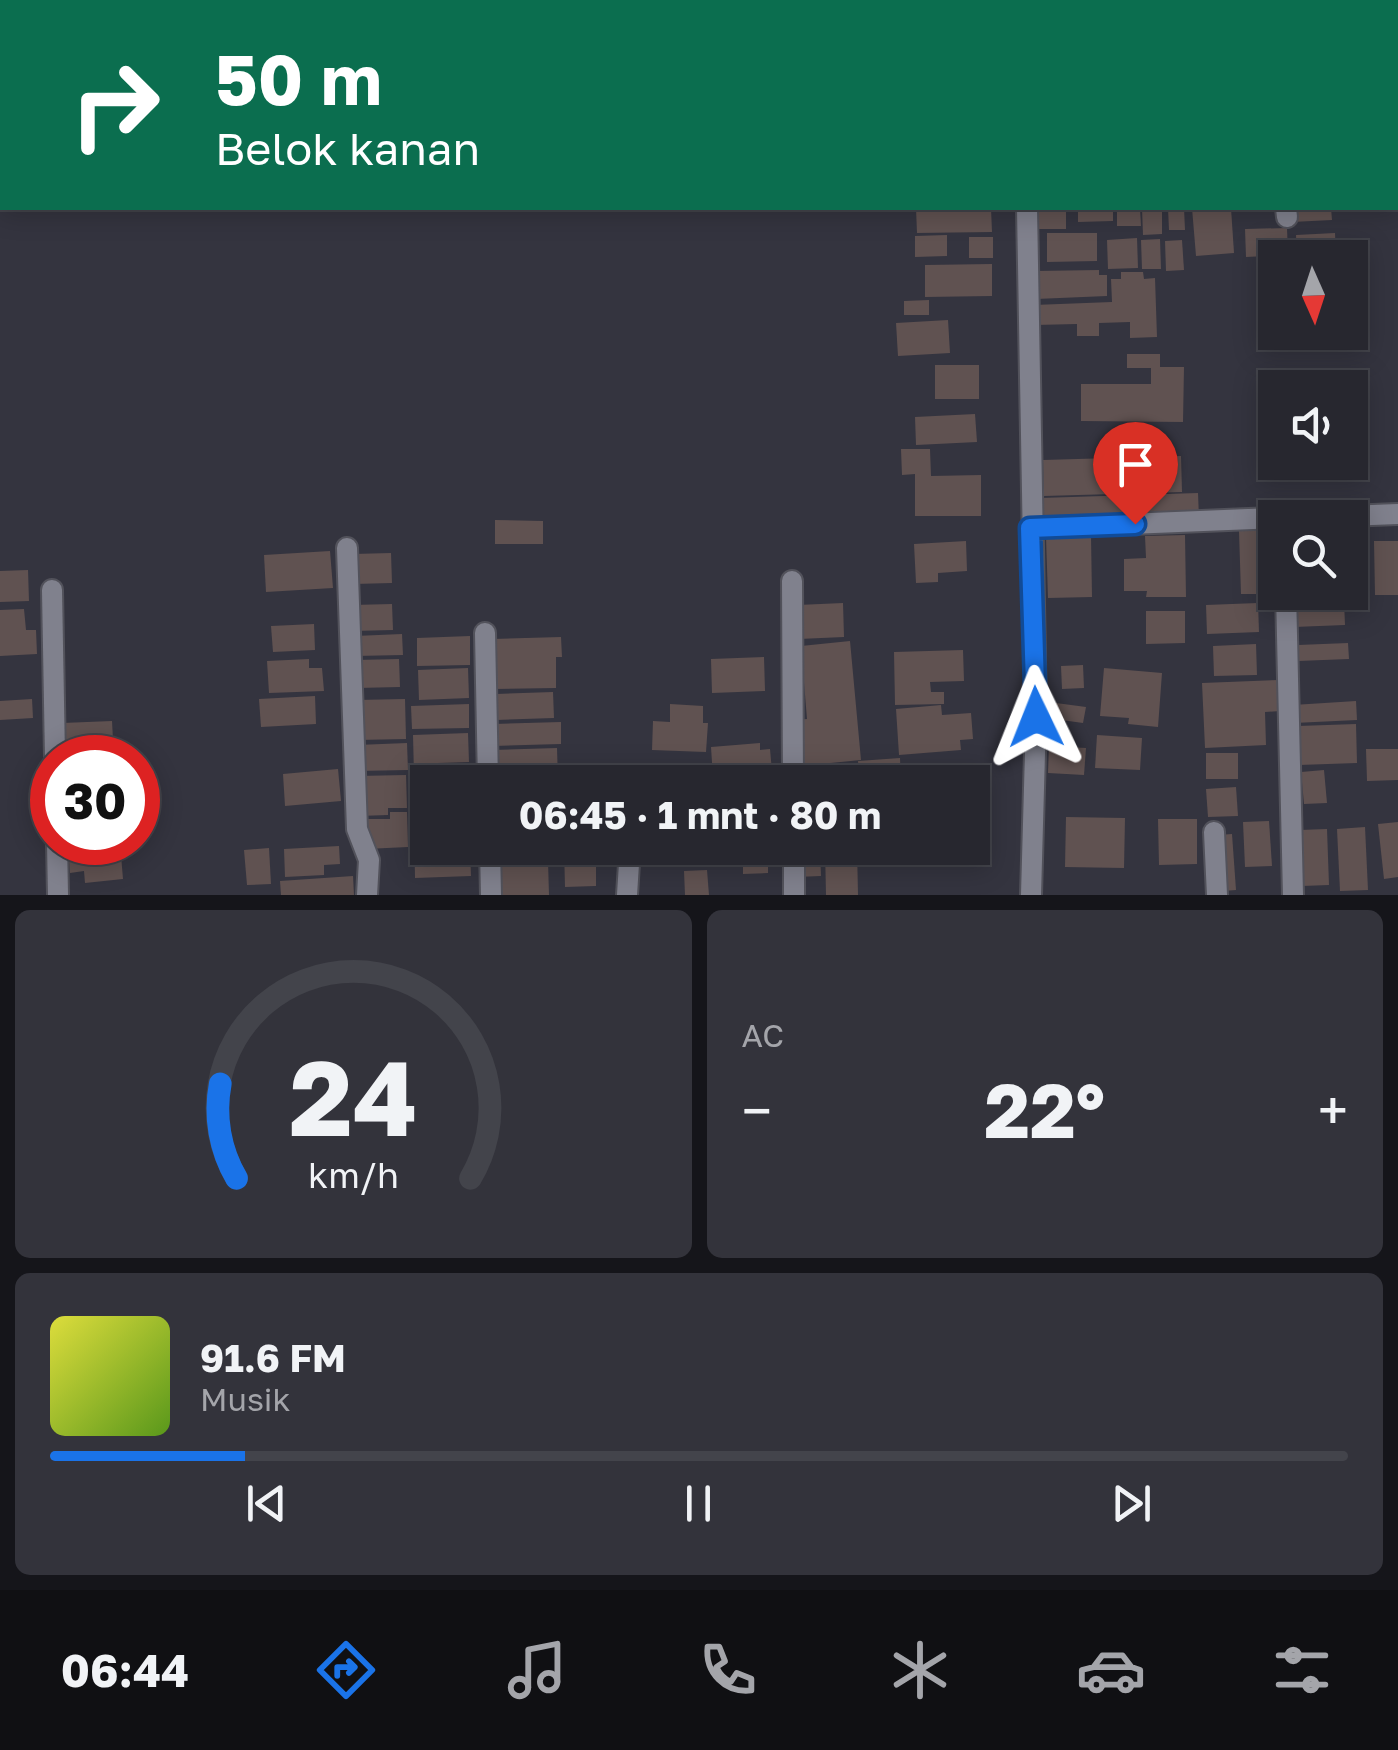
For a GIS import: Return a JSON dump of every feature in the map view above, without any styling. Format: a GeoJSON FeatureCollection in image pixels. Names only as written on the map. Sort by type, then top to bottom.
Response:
{"type":"FeatureCollection","features":[{"type":"Feature","properties":{"kind":"street"},"geometry":{"type":"LineString","coordinates":[[1027,210],[1036,717],[1031,895]]}},
{"type":"Feature","properties":{"kind":"street"},"geometry":{"type":"LineString","coordinates":[[1368,515],[1398,514]]}},
{"type":"Feature","properties":{"kind":"street"},"geometry":{"type":"LineString","coordinates":[[1030,528],[1258,519]]}},
{"type":"Feature","properties":{"kind":"street"},"geometry":{"type":"LineString","coordinates":[[347,548],[357,830],[370,860],[367,895]]}},
{"type":"Feature","properties":{"kind":"street"},"geometry":{"type":"LineString","coordinates":[[792,581],[793,765]]}},
{"type":"Feature","properties":{"kind":"street"},"geometry":{"type":"LineString","coordinates":[[52,590],[55,735]]}},
{"type":"Feature","properties":{"kind":"street"},"geometry":{"type":"LineString","coordinates":[[1286,610],[1293,895]]}},
{"type":"Feature","properties":{"kind":"street"},"geometry":{"type":"LineString","coordinates":[[485,633],[488,765]]}},
{"type":"Feature","properties":{"kind":"street"},"geometry":{"type":"LineString","coordinates":[[1214,832],[1216,895]]}},
{"type":"Feature","properties":{"kind":"street"},"geometry":{"type":"LineString","coordinates":[[57,865],[58,895]]}},
{"type":"Feature","properties":{"kind":"street"},"geometry":{"type":"LineString","coordinates":[[490,865],[491,895]]}},
{"type":"Feature","properties":{"kind":"street"},"geometry":{"type":"LineString","coordinates":[[627,895],[629,865]]}},
{"type":"Feature","properties":{"kind":"street"},"geometry":{"type":"LineString","coordinates":[[794,865],[794,895]]}},
{"type":"Feature","properties":{"kind":"building"},"geometry":{"type":"Polygon","coordinates":[[[916,210],[991,210],[992,232],[917,233],[916,210]]]}},
{"type":"Feature","properties":{"kind":"building"},"geometry":{"type":"Polygon","coordinates":[[[1033,210],[1066,210],[1066,229],[1033,229],[1033,210]]]}},
{"type":"Feature","properties":{"kind":"building"},"geometry":{"type":"Polygon","coordinates":[[[1078,210],[1113,210],[1113,221],[1078,222],[1078,210]]]}},
{"type":"Feature","properties":{"kind":"building"},"geometry":{"type":"Polygon","coordinates":[[[1117,210],[1140,210],[1141,226],[1117,226],[1117,210]]]}},
{"type":"Feature","properties":{"kind":"building"},"geometry":{"type":"Polygon","coordinates":[[[1142,210],[1162,210],[1162,234],[1143,235],[1142,210]]]}},
{"type":"Feature","properties":{"kind":"building"},"geometry":{"type":"Polygon","coordinates":[[[1168,210],[1184,210],[1185,230],[1169,230],[1168,210]]]}},
{"type":"Feature","properties":{"kind":"building"},"geometry":{"type":"Polygon","coordinates":[[[1192,210],[1231,210],[1234,253],[1196,256],[1192,210]]]}},
{"type":"Feature","properties":{"kind":"building"},"geometry":{"type":"Polygon","coordinates":[[[1292,210],[1331,210],[1332,220],[1292,222],[1292,210]]]}},
{"type":"Feature","properties":{"kind":"building"},"geometry":{"type":"Polygon","coordinates":[[[1287,228],[1287,240],[1258,240],[1258,256],[1246,257],[1245,229],[1287,228]]]}},
{"type":"Feature","properties":{"kind":"building"},"geometry":{"type":"Polygon","coordinates":[[[1047,233],[1097,233],[1097,261],[1047,262],[1047,233]]]}},
{"type":"Feature","properties":{"kind":"building"},"geometry":{"type":"Polygon","coordinates":[[[1335,233],[1335,240],[1296,240],[1296,235],[1335,233]]]}},
{"type":"Feature","properties":{"kind":"building"},"geometry":{"type":"Polygon","coordinates":[[[947,235],[947,256],[915,257],[915,236],[947,235]]]}},
{"type":"Feature","properties":{"kind":"building"},"geometry":{"type":"Polygon","coordinates":[[[969,237],[993,237],[993,258],[969,258],[969,237]]]}},
{"type":"Feature","properties":{"kind":"building"},"geometry":{"type":"Polygon","coordinates":[[[1137,238],[1138,268],[1108,269],[1107,240],[1137,238]]]}},
{"type":"Feature","properties":{"kind":"building"},"geometry":{"type":"Polygon","coordinates":[[[1160,239],[1161,269],[1142,269],[1141,240],[1160,239]]]}},
{"type":"Feature","properties":{"kind":"building"},"geometry":{"type":"Polygon","coordinates":[[[1182,240],[1184,270],[1166,271],[1165,241],[1182,240]]]}},
{"type":"Feature","properties":{"kind":"building"},"geometry":{"type":"Polygon","coordinates":[[[992,264],[992,296],[925,297],[925,265],[992,264]]]}},
{"type":"Feature","properties":{"kind":"building"},"geometry":{"type":"Polygon","coordinates":[[[1099,270],[1099,275],[1107,275],[1107,296],[1036,299],[1036,271],[1099,270]]]}},
{"type":"Feature","properties":{"kind":"building"},"geometry":{"type":"Polygon","coordinates":[[[1121,272],[1143,272],[1144,279],[1155,278],[1157,337],[1130,338],[1130,322],[1099,323],[1099,336],[1077,336],[1077,324],[1035,325],[1034,305],[1112,302],[1111,279],[1121,279],[1121,272]]]}},
{"type":"Feature","properties":{"kind":"building"},"geometry":{"type":"Polygon","coordinates":[[[929,300],[929,315],[904,315],[904,301],[929,300]]]}},
{"type":"Feature","properties":{"kind":"building"},"geometry":{"type":"Polygon","coordinates":[[[948,320],[950,353],[898,356],[896,323],[948,320]]]}},
{"type":"Feature","properties":{"kind":"building"},"geometry":{"type":"Polygon","coordinates":[[[1127,354],[1160,354],[1160,367],[1184,367],[1183,422],[1081,421],[1081,384],[1151,384],[1151,368],[1127,368],[1127,354]]]}},
{"type":"Feature","properties":{"kind":"building"},"geometry":{"type":"Polygon","coordinates":[[[935,365],[979,365],[979,399],[935,399],[935,365]]]}},
{"type":"Feature","properties":{"kind":"building"},"geometry":{"type":"Polygon","coordinates":[[[975,414],[977,442],[916,445],[915,417],[975,414]]]}},
{"type":"Feature","properties":{"kind":"building"},"geometry":{"type":"Polygon","coordinates":[[[901,449],[930,449],[931,476],[981,475],[981,516],[915,516],[915,474],[902,475],[901,449]]]}},
{"type":"Feature","properties":{"kind":"building"},"geometry":{"type":"Polygon","coordinates":[[[1181,456],[1182,492],[1044,496],[1043,460],[1181,456]]]}},
{"type":"Feature","properties":{"kind":"building"},"geometry":{"type":"Polygon","coordinates":[[[1198,493],[1199,518],[1040,522],[1040,498],[1198,493]]]}},
{"type":"Feature","properties":{"kind":"building"},"geometry":{"type":"Polygon","coordinates":[[[495,520],[543,521],[543,544],[495,544],[495,520]]]}},
{"type":"Feature","properties":{"kind":"building"},"geometry":{"type":"Polygon","coordinates":[[[1258,530],[1258,594],[1241,594],[1239,531],[1258,530]]]}},
{"type":"Feature","properties":{"kind":"building"},"geometry":{"type":"Polygon","coordinates":[[[1185,535],[1186,597],[1146,597],[1147,591],[1124,591],[1124,559],[1146,558],[1145,536],[1185,535]]]}},
{"type":"Feature","properties":{"kind":"building"},"geometry":{"type":"Polygon","coordinates":[[[1091,536],[1092,597],[1048,598],[1046,537],[1091,536]]]}},
{"type":"Feature","properties":{"kind":"building"},"geometry":{"type":"Polygon","coordinates":[[[966,541],[967,571],[938,573],[938,582],[916,583],[914,544],[966,541]]]}},
{"type":"Feature","properties":{"kind":"building"},"geometry":{"type":"Polygon","coordinates":[[[1374,541],[1398,541],[1398,595],[1375,595],[1374,541]]]}},
{"type":"Feature","properties":{"kind":"building"},"geometry":{"type":"Polygon","coordinates":[[[330,551],[333,588],[266,592],[264,555],[330,551]]]}},
{"type":"Feature","properties":{"kind":"building"},"geometry":{"type":"Polygon","coordinates":[[[391,553],[392,583],[354,584],[353,554],[391,553]]]}},
{"type":"Feature","properties":{"kind":"building"},"geometry":{"type":"Polygon","coordinates":[[[28,570],[29,601],[0,602],[0,571],[28,570]]]}},
{"type":"Feature","properties":{"kind":"building"},"geometry":{"type":"Polygon","coordinates":[[[843,603],[844,637],[799,639],[798,605],[843,603]]]}},
{"type":"Feature","properties":{"kind":"building"},"geometry":{"type":"Polygon","coordinates":[[[1258,603],[1259,632],[1207,634],[1206,605],[1258,603]]]}},
{"type":"Feature","properties":{"kind":"building"},"geometry":{"type":"Polygon","coordinates":[[[392,604],[393,630],[353,631],[352,605],[392,604]]]}},
{"type":"Feature","properties":{"kind":"building"},"geometry":{"type":"Polygon","coordinates":[[[24,609],[26,630],[36,630],[37,654],[0,656],[0,610],[24,609]]]}},
{"type":"Feature","properties":{"kind":"building"},"geometry":{"type":"Polygon","coordinates":[[[1293,610],[1344,610],[1345,625],[1294,627],[1293,610]]]}},
{"type":"Feature","properties":{"kind":"building"},"geometry":{"type":"Polygon","coordinates":[[[1146,611],[1185,611],[1185,643],[1146,644],[1146,611]]]}},
{"type":"Feature","properties":{"kind":"building"},"geometry":{"type":"Polygon","coordinates":[[[314,624],[315,650],[273,652],[271,626],[314,624]]]}},
{"type":"Feature","properties":{"kind":"building"},"geometry":{"type":"Polygon","coordinates":[[[402,634],[403,655],[355,656],[355,636],[402,634]]]}},
{"type":"Feature","properties":{"kind":"building"},"geometry":{"type":"Polygon","coordinates":[[[470,636],[470,665],[417,666],[417,638],[470,636]]]}},
{"type":"Feature","properties":{"kind":"building"},"geometry":{"type":"Polygon","coordinates":[[[561,637],[562,657],[556,657],[556,688],[495,689],[493,639],[561,637]]]}},
{"type":"Feature","properties":{"kind":"building"},"geometry":{"type":"Polygon","coordinates":[[[850,641],[861,760],[800,765],[796,720],[807,719],[801,646],[850,641]]]}},
{"type":"Feature","properties":{"kind":"building"},"geometry":{"type":"Polygon","coordinates":[[[1348,643],[1349,659],[1298,661],[1298,645],[1348,643]]]}},
{"type":"Feature","properties":{"kind":"building"},"geometry":{"type":"Polygon","coordinates":[[[1256,644],[1257,675],[1214,676],[1213,646],[1256,644]]]}},
{"type":"Feature","properties":{"kind":"building"},"geometry":{"type":"Polygon","coordinates":[[[963,650],[964,681],[930,682],[931,692],[944,692],[944,704],[895,705],[894,652],[963,650]]]}},
{"type":"Feature","properties":{"kind":"building"},"geometry":{"type":"Polygon","coordinates":[[[764,657],[765,691],[712,693],[711,659],[764,657]]]}},
{"type":"Feature","properties":{"kind":"building"},"geometry":{"type":"Polygon","coordinates":[[[309,659],[309,668],[322,668],[324,691],[269,693],[267,661],[309,659]]]}},
{"type":"Feature","properties":{"kind":"building"},"geometry":{"type":"Polygon","coordinates":[[[399,659],[400,687],[357,688],[356,660],[399,659]]]}},
{"type":"Feature","properties":{"kind":"building"},"geometry":{"type":"Polygon","coordinates":[[[1083,665],[1084,688],[1062,689],[1061,666],[1083,665]]]}},
{"type":"Feature","properties":{"kind":"building"},"geometry":{"type":"Polygon","coordinates":[[[468,668],[469,698],[419,700],[418,670],[468,668]]]}},
{"type":"Feature","properties":{"kind":"building"},"geometry":{"type":"Polygon","coordinates":[[[1104,668],[1162,673],[1158,727],[1128,724],[1129,718],[1100,716],[1104,668]]]}},
{"type":"Feature","properties":{"kind":"building"},"geometry":{"type":"Polygon","coordinates":[[[1279,680],[1280,711],[1265,712],[1266,745],[1205,748],[1202,683],[1279,680]]]}},
{"type":"Feature","properties":{"kind":"building"},"geometry":{"type":"Polygon","coordinates":[[[553,692],[554,718],[496,720],[496,694],[553,692]]]}},
{"type":"Feature","properties":{"kind":"building"},"geometry":{"type":"Polygon","coordinates":[[[315,696],[316,724],[261,727],[259,699],[315,696]]]}},
{"type":"Feature","properties":{"kind":"building"},"geometry":{"type":"Polygon","coordinates":[[[32,699],[33,718],[0,720],[0,701],[32,699]]]}},
{"type":"Feature","properties":{"kind":"building"},"geometry":{"type":"Polygon","coordinates":[[[405,699],[406,739],[357,740],[357,700],[405,699]]]}},
{"type":"Feature","properties":{"kind":"building"},"geometry":{"type":"Polygon","coordinates":[[[1356,701],[1357,720],[1294,723],[1293,705],[1356,701]]]}},
{"type":"Feature","properties":{"kind":"building"},"geometry":{"type":"Polygon","coordinates":[[[1056,703],[1086,707],[1083,723],[1054,719],[1056,703]]]}},
{"type":"Feature","properties":{"kind":"building"},"geometry":{"type":"Polygon","coordinates":[[[469,704],[469,728],[412,729],[411,706],[469,704]]]}},
{"type":"Feature","properties":{"kind":"building"},"geometry":{"type":"Polygon","coordinates":[[[670,704],[703,706],[703,723],[708,723],[706,752],[652,750],[653,721],[670,722],[670,704]]]}},
{"type":"Feature","properties":{"kind":"building"},"geometry":{"type":"Polygon","coordinates":[[[941,705],[942,715],[971,713],[973,739],[960,740],[961,750],[899,755],[896,709],[941,705]]]}},
{"type":"Feature","properties":{"kind":"building"},"geometry":{"type":"Polygon","coordinates":[[[112,721],[113,735],[62,735],[62,723],[112,721]]]}},
{"type":"Feature","properties":{"kind":"building"},"geometry":{"type":"Polygon","coordinates":[[[561,722],[561,744],[494,746],[494,724],[561,722]]]}},
{"type":"Feature","properties":{"kind":"building"},"geometry":{"type":"Polygon","coordinates":[[[1356,724],[1357,763],[1299,765],[1298,726],[1356,724]]]}},
{"type":"Feature","properties":{"kind":"building"},"geometry":{"type":"Polygon","coordinates":[[[468,733],[469,762],[414,765],[413,735],[468,733]]]}},
{"type":"Feature","properties":{"kind":"building"},"geometry":{"type":"Polygon","coordinates":[[[1097,735],[1142,738],[1140,770],[1095,768],[1097,735]]]}},
{"type":"Feature","properties":{"kind":"building"},"geometry":{"type":"Polygon","coordinates":[[[407,743],[408,770],[357,771],[357,745],[407,743]]]}},
{"type":"Feature","properties":{"kind":"building"},"geometry":{"type":"Polygon","coordinates":[[[760,743],[760,750],[770,749],[771,765],[712,765],[711,747],[760,743]]]}},
{"type":"Feature","properties":{"kind":"building"},"geometry":{"type":"Polygon","coordinates":[[[1049,746],[1086,748],[1084,775],[1048,773],[1049,746]]]}},
{"type":"Feature","properties":{"kind":"building"},"geometry":{"type":"Polygon","coordinates":[[[557,748],[558,765],[493,765],[493,750],[557,748]]]}},
{"type":"Feature","properties":{"kind":"building"},"geometry":{"type":"Polygon","coordinates":[[[1366,749],[1398,749],[1398,780],[1367,781],[1366,749]]]}},
{"type":"Feature","properties":{"kind":"building"},"geometry":{"type":"Polygon","coordinates":[[[1206,753],[1238,753],[1238,779],[1206,779],[1206,753]]]}},
{"type":"Feature","properties":{"kind":"building"},"geometry":{"type":"Polygon","coordinates":[[[900,758],[900,765],[858,765],[858,761],[900,758]]]}},
{"type":"Feature","properties":{"kind":"building"},"geometry":{"type":"Polygon","coordinates":[[[338,769],[341,801],[285,806],[283,774],[338,769]]]}},
{"type":"Feature","properties":{"kind":"building"},"geometry":{"type":"Polygon","coordinates":[[[1324,770],[1327,803],[1304,804],[1301,772],[1324,770]]]}},
{"type":"Feature","properties":{"kind":"building"},"geometry":{"type":"Polygon","coordinates":[[[406,775],[407,808],[388,808],[388,815],[359,816],[358,776],[406,775]]]}},
{"type":"Feature","properties":{"kind":"building"},"geometry":{"type":"Polygon","coordinates":[[[1236,787],[1238,816],[1208,817],[1206,789],[1236,787]]]}},
{"type":"Feature","properties":{"kind":"building"},"geometry":{"type":"Polygon","coordinates":[[[390,812],[407,812],[408,847],[366,849],[366,819],[390,819],[390,812]]]}},
{"type":"Feature","properties":{"kind":"building"},"geometry":{"type":"Polygon","coordinates":[[[1066,817],[1125,818],[1124,868],[1065,867],[1066,817]]]}},
{"type":"Feature","properties":{"kind":"building"},"geometry":{"type":"Polygon","coordinates":[[[1158,819],[1197,819],[1197,864],[1159,865],[1158,819]]]}},
{"type":"Feature","properties":{"kind":"building"},"geometry":{"type":"Polygon","coordinates":[[[1269,821],[1272,866],[1245,867],[1243,822],[1269,821]]]}},
{"type":"Feature","properties":{"kind":"building"},"geometry":{"type":"Polygon","coordinates":[[[1398,822],[1398,877],[1384,879],[1378,824],[1398,822]]]}},
{"type":"Feature","properties":{"kind":"building"},"geometry":{"type":"Polygon","coordinates":[[[1365,827],[1368,890],[1340,891],[1337,829],[1365,827]]]}},
{"type":"Feature","properties":{"kind":"building"},"geometry":{"type":"Polygon","coordinates":[[[1327,829],[1329,885],[1302,886],[1300,830],[1327,829]]]}},
{"type":"Feature","properties":{"kind":"building"},"geometry":{"type":"Polygon","coordinates":[[[1232,834],[1236,890],[1223,891],[1219,835],[1232,834]]]}},
{"type":"Feature","properties":{"kind":"building"},"geometry":{"type":"Polygon","coordinates":[[[339,846],[340,864],[324,865],[324,875],[285,877],[284,849],[339,846]]]}},
{"type":"Feature","properties":{"kind":"building"},"geometry":{"type":"Polygon","coordinates":[[[269,848],[271,884],[247,885],[244,850],[269,848]]]}},
{"type":"Feature","properties":{"kind":"building"},"geometry":{"type":"Polygon","coordinates":[[[69,865],[122,865],[123,879],[85,883],[84,871],[70,873],[69,865]]]}},
{"type":"Feature","properties":{"kind":"building"},"geometry":{"type":"Polygon","coordinates":[[[415,865],[471,865],[471,876],[415,878],[415,865]]]}},
{"type":"Feature","properties":{"kind":"building"},"geometry":{"type":"Polygon","coordinates":[[[495,865],[548,865],[549,895],[497,895],[495,865]]]}},
{"type":"Feature","properties":{"kind":"building"},"geometry":{"type":"Polygon","coordinates":[[[564,865],[596,865],[596,886],[565,887],[564,865]]]}},
{"type":"Feature","properties":{"kind":"building"},"geometry":{"type":"Polygon","coordinates":[[[743,865],[768,865],[768,873],[743,874],[743,865]]]}},
{"type":"Feature","properties":{"kind":"building"},"geometry":{"type":"Polygon","coordinates":[[[796,865],[821,865],[821,876],[796,877],[796,865]]]}},
{"type":"Feature","properties":{"kind":"building"},"geometry":{"type":"Polygon","coordinates":[[[825,865],[857,865],[858,895],[826,895],[825,865]]]}},
{"type":"Feature","properties":{"kind":"building"},"geometry":{"type":"Polygon","coordinates":[[[707,870],[709,895],[685,895],[684,871],[707,870]]]}},
{"type":"Feature","properties":{"kind":"building"},"geometry":{"type":"Polygon","coordinates":[[[353,876],[354,895],[281,895],[280,881],[353,876]]]}},
{"type":"Feature","properties":{"kind":"route"},"geometry":{"type":"LineString","coordinates":[[1036,717],[1030,528],[1135,524]]}}]}
